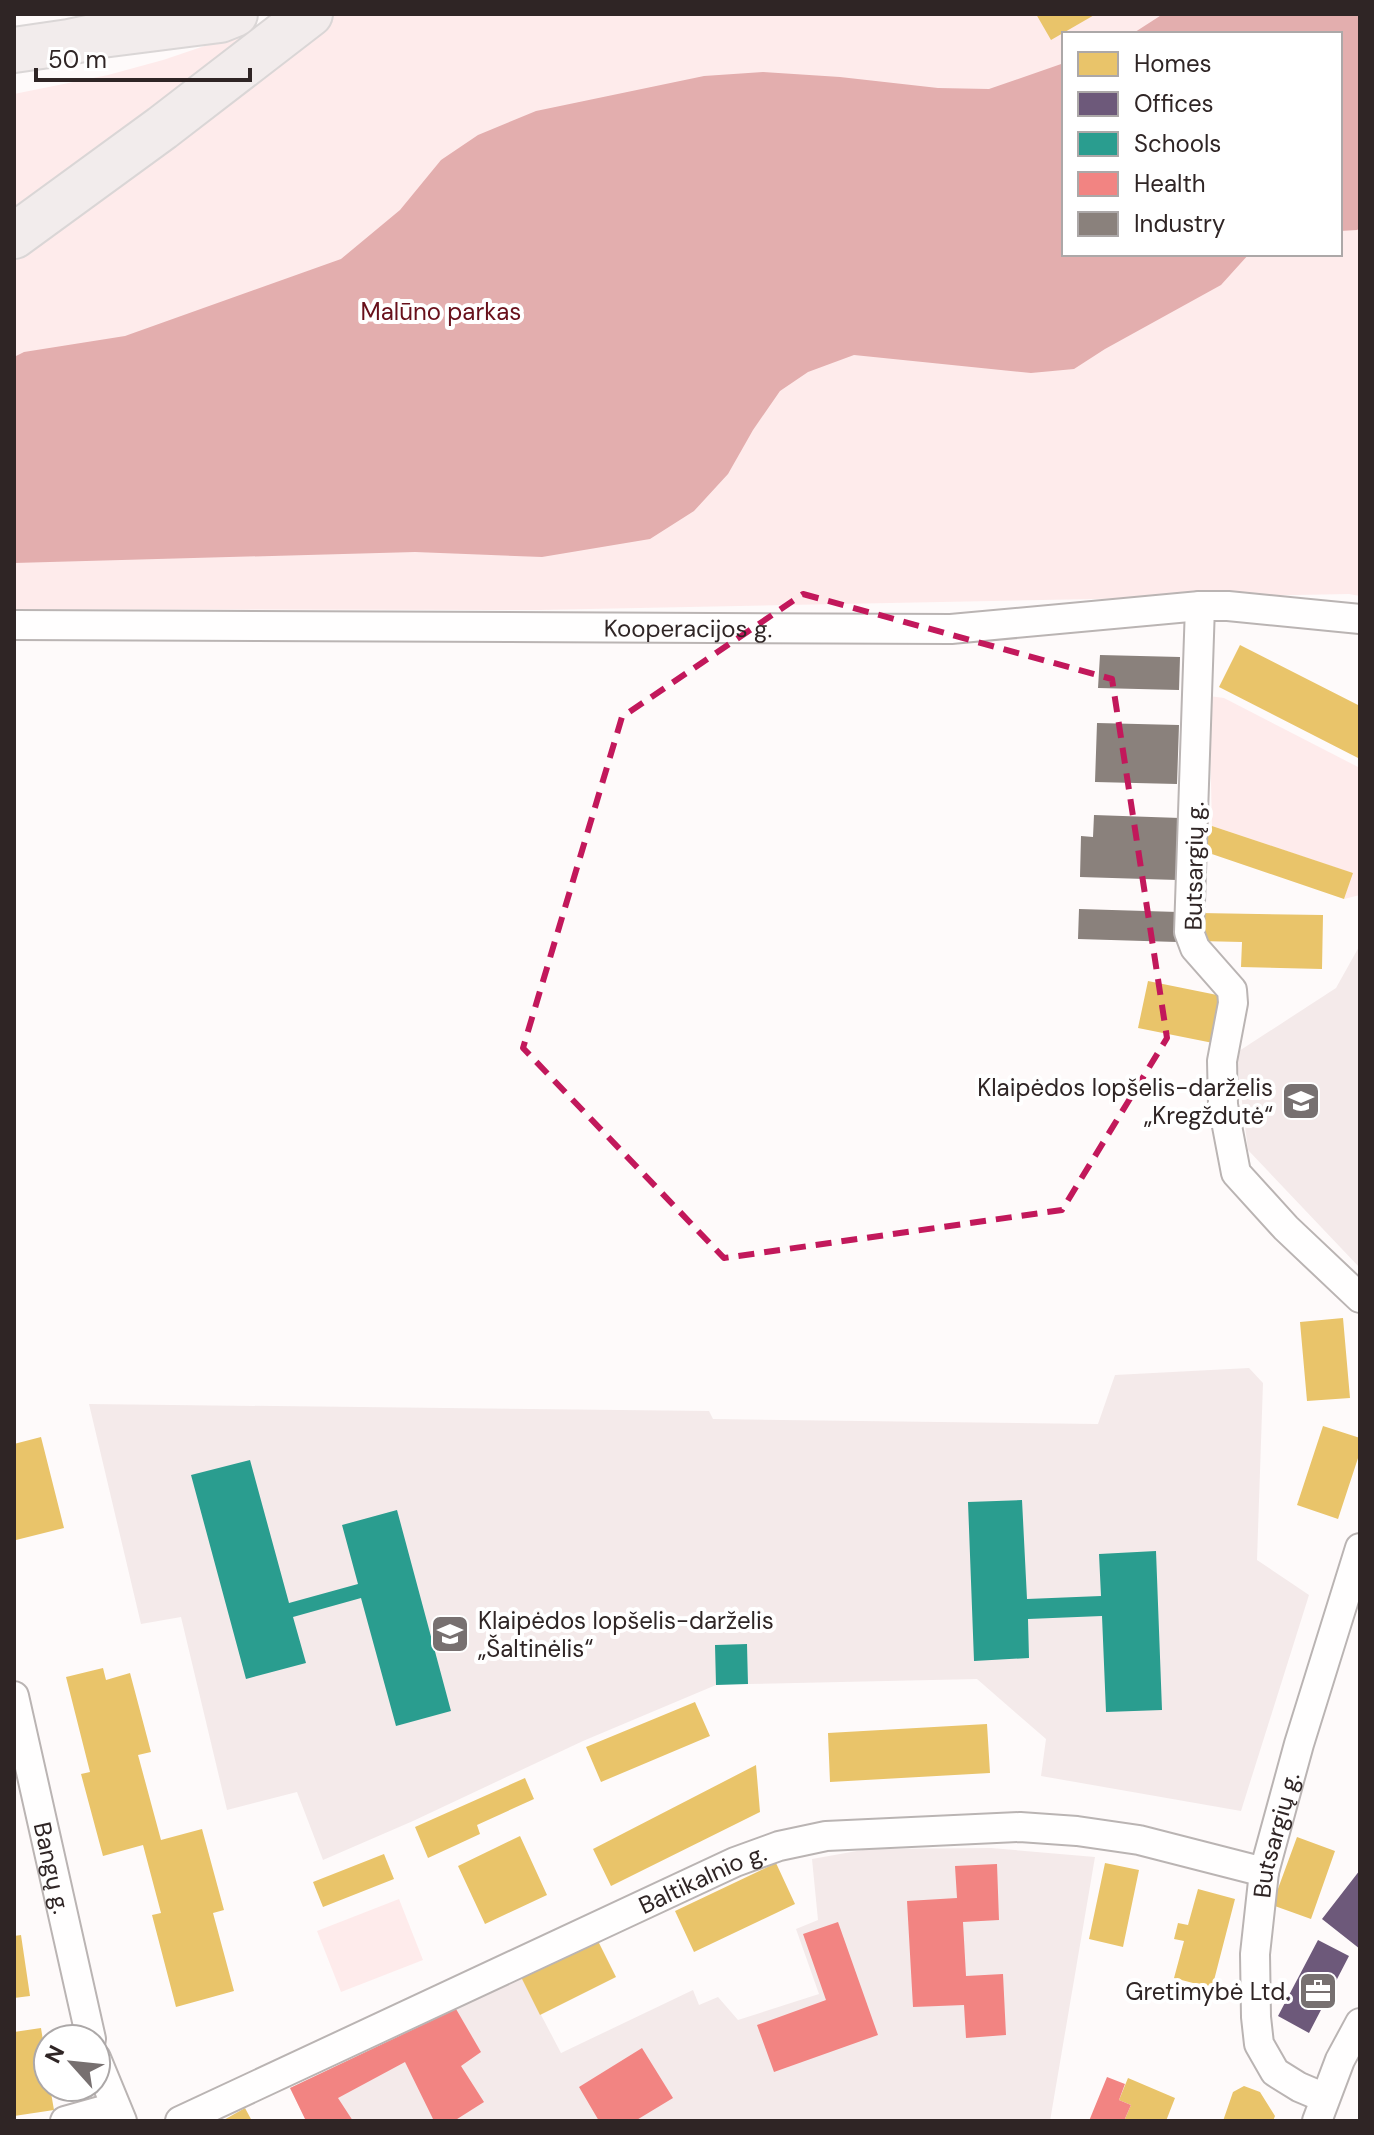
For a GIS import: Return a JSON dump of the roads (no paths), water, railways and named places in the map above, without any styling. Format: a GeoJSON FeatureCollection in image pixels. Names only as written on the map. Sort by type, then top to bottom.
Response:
{"type":"FeatureCollection","features":[{"type":"Feature","properties":{"kind":"main road"},"geometry":{"type":"LineString","coordinates":[[102,35],[144,14]]}},
{"type":"Feature","properties":{"kind":"main road"},"geometry":{"type":"LineString","coordinates":[[14,50],[220,20],[235,14]]}},
{"type":"Feature","properties":{"kind":"main road"},"geometry":{"type":"LineString","coordinates":[[14,236],[310,14]]}},
{"type":"Feature","properties":{"kind":"street","name":"Kooperacijos g."},"geometry":{"type":"LineString","coordinates":[[14,625],[951,629],[1200,606],[1360,619]]}},
{"type":"Feature","properties":{"kind":"street","name":"Butsargių g."},"geometry":{"type":"LineString","coordinates":[[1200,606],[1189,932],[1195,948],[1232,990],[1233,1003],[1222,1061],[1223,1105],[1236,1173],[1286,1228],[1360,1298]]}},
{"type":"Feature","properties":{"kind":"street","name":"Butsargių g."},"geometry":{"type":"LineString","coordinates":[[1321,2109],[1299,2087],[1275,2072],[1259,2044],[1255,1954],[1264,1872],[1299,1744],[1360,1548]]}},
{"type":"Feature","properties":{"kind":"street","name":"Bangų g."},"geometry":{"type":"LineString","coordinates":[[14,1696],[87,2023]]}},
{"type":"Feature","properties":{"kind":"street","name":"Baltikalnio g."},"geometry":{"type":"LineString","coordinates":[[180,2121],[735,1862],[779,1846],[826,1836],[1020,1827],[1139,1840],[1264,1872]]}},
{"type":"Feature","properties":{"kind":"street"},"geometry":{"type":"LineString","coordinates":[[1321,2109],[1340,2060],[1360,2023]]}},
{"type":"Feature","properties":{"kind":"street"},"geometry":{"type":"LineString","coordinates":[[65,2121],[118,2114]]}},
{"type":"Feature","properties":{"kind":"place","name":"Klaipėdos lopšelis-darželis „Kregždutė“"},"geometry":{"type":"Point","coordinates":[1301,1101]}},
{"type":"Feature","properties":{"kind":"place","name":"Klaipėdos lopšelis-darželis „Šaltinėlis“"},"geometry":{"type":"Point","coordinates":[450,1634]}},
{"type":"Feature","properties":{"kind":"place","name":"Gretimybė Ltd."},"geometry":{"type":"Point","coordinates":[1318,1991]}},
{"type":"Feature","properties":{"kind":"park label","name":"Malūno parkas"},"geometry":{"type":"Point","coordinates":[441,311]}}]}
